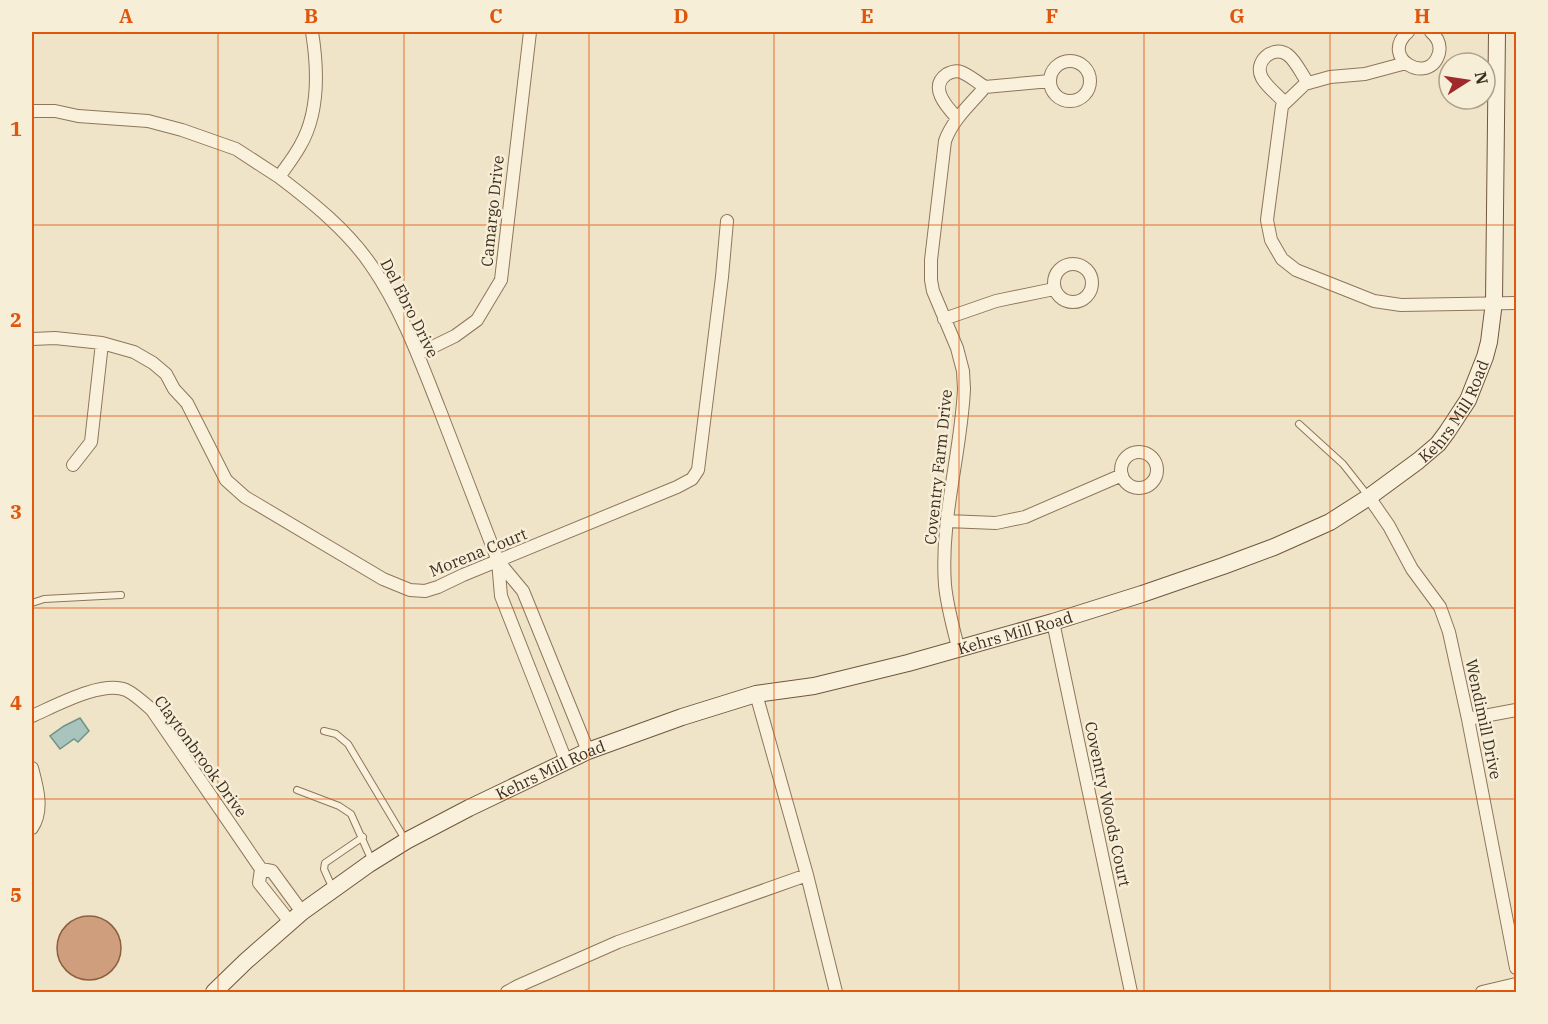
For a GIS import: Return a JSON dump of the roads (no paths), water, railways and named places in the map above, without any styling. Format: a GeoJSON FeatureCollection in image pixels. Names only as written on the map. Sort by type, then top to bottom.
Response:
{"type":"FeatureCollection","features":[{"type":"Feature","properties":{"kind":"main road","name":"Kehrs Mill Road"},"geometry":{"type":"LineString","coordinates":[[214,993],[296,917],[373,862],[406,841],[469,808],[588,750],[756,694],[814,686],[908,663],[1142,594],[1274,547],[1330,522],[1369,497],[1428,453],[1438,444],[1468,400],[1489,342],[1494,302],[1497,32]]}},
{"type":"Feature","properties":{"kind":"street"},"geometry":{"type":"LineString","coordinates":[[279,177],[301,145],[309,125],[317,80],[317,60],[312,32]]}},
{"type":"Feature","properties":{"kind":"street","name":"Camargo Drive"},"geometry":{"type":"LineString","coordinates":[[418,354],[455,336],[477,320],[501,280],[530,32]]}},
{"type":"Feature","properties":{"kind":"street"},"geometry":{"type":"LineString","coordinates":[[1408,32],[1402,38],[1399,52],[1406,63],[1418,69],[1435,61],[1438,55],[1439,42],[1431,32]]}},
{"type":"Feature","properties":{"kind":"street"},"geometry":{"type":"LineString","coordinates":[[1285,103],[1261,77],[1260,66],[1266,56],[1276,52],[1287,55],[1308,83]]}},
{"type":"Feature","properties":{"kind":"street"},"geometry":{"type":"LineString","coordinates":[[1406,63],[1365,74],[1330,77],[1308,83],[1296,91],[1282,106],[1267,220],[1271,240],[1282,259],[1296,270],[1374,301],[1385,303],[1516,303]]}},
{"type":"Feature","properties":{"kind":"street"},"geometry":{"type":"LineString","coordinates":[[957,118],[940,96],[940,84],[944,77],[956,71],[962,72],[985,87],[1050,81]]}},
{"type":"Feature","properties":{"kind":"street","name":"Coventry Farm Drive"},"geometry":{"type":"LineString","coordinates":[[958,647],[945,585],[947,521],[964,389],[963,371],[957,348],[933,291],[930,260],[945,141],[957,118],[985,87]]}},
{"type":"Feature","properties":{"kind":"street","name":"Del Ebro Drive"},"geometry":{"type":"LineString","coordinates":[[32,111],[55,111],[78,116],[148,121],[236,149],[306,197],[329,218],[370,264],[386,289],[418,354],[498,561],[501,596],[566,761]]}},
{"type":"Feature","properties":{"kind":"street","name":"Morena Court"},"geometry":{"type":"LineString","coordinates":[[32,339],[55,338],[102,343],[134,352],[153,363],[165,374],[196,419],[226,480],[245,497],[383,579],[410,590],[424,591],[677,488],[692,479],[698,470],[727,220]]}},
{"type":"Feature","properties":{"kind":"street"},"geometry":{"type":"LineString","coordinates":[[944,319],[996,301],[1054,289]]}},
{"type":"Feature","properties":{"kind":"street"},"geometry":{"type":"LineString","coordinates":[[73,465],[91,442],[102,343]]}},
{"type":"Feature","properties":{"kind":"street"},"geometry":{"type":"LineString","coordinates":[[947,521],[996,523],[1025,517],[1122,475]]}},
{"type":"Feature","properties":{"kind":"street","name":"Wendimill Drive"},"geometry":{"type":"LineString","coordinates":[[1369,497],[1389,526],[1412,569],[1440,607],[1449,632],[1516,968]]}},
{"type":"Feature","properties":{"kind":"street","name":"Del Ebro Drive"},"geometry":{"type":"LineString","coordinates":[[498,561],[523,591],[588,750]]}},
{"type":"Feature","properties":{"kind":"street","name":"Coventry Woods Court"},"geometry":{"type":"LineString","coordinates":[[1053,622],[1131,993]]}},
{"type":"Feature","properties":{"kind":"street","name":"Claytonbrook Drive"},"geometry":{"type":"LineString","coordinates":[[32,716],[108,687],[124,689],[136,696],[152,710],[261,869],[259,883],[296,917]]}},
{"type":"Feature","properties":{"kind":"street"},"geometry":{"type":"LineString","coordinates":[[756,694],[807,875],[836,993]]}},
{"type":"Feature","properties":{"kind":"street"},"geometry":{"type":"LineString","coordinates":[[1468,719],[1516,710]]}},
{"type":"Feature","properties":{"kind":"street"},"geometry":{"type":"LineString","coordinates":[[32,768],[39,805],[36,822],[32,828]]}},
{"type":"Feature","properties":{"kind":"street"},"geometry":{"type":"LineString","coordinates":[[507,993],[618,942],[807,875]]}},
{"type":"Feature","properties":{"kind":"street"},"geometry":{"type":"LineString","coordinates":[[1482,993],[1516,984]]}},
{"type":"Feature","properties":{"kind":"lane"},"geometry":{"type":"LineString","coordinates":[[1299,424],[1342,464],[1369,497]]}},
{"type":"Feature","properties":{"kind":"lane"},"geometry":{"type":"LineString","coordinates":[[32,603],[44,599],[121,595]]}},
{"type":"Feature","properties":{"kind":"lane"},"geometry":{"type":"LineString","coordinates":[[324,731],[336,734],[348,744],[406,841]]}},
{"type":"Feature","properties":{"kind":"lane"},"geometry":{"type":"LineString","coordinates":[[297,790],[351,814],[373,862]]}},
{"type":"Feature","properties":{"kind":"lane"},"geometry":{"type":"LineString","coordinates":[[334,889],[324,869],[325,863],[363,837]]}},
{"type":"Feature","properties":{"kind":"water"},"geometry":{"type":"Polygon","coordinates":[[[80,718],[89,731],[78,742],[74,739],[60,749],[50,736],[80,718]]]}}]}
